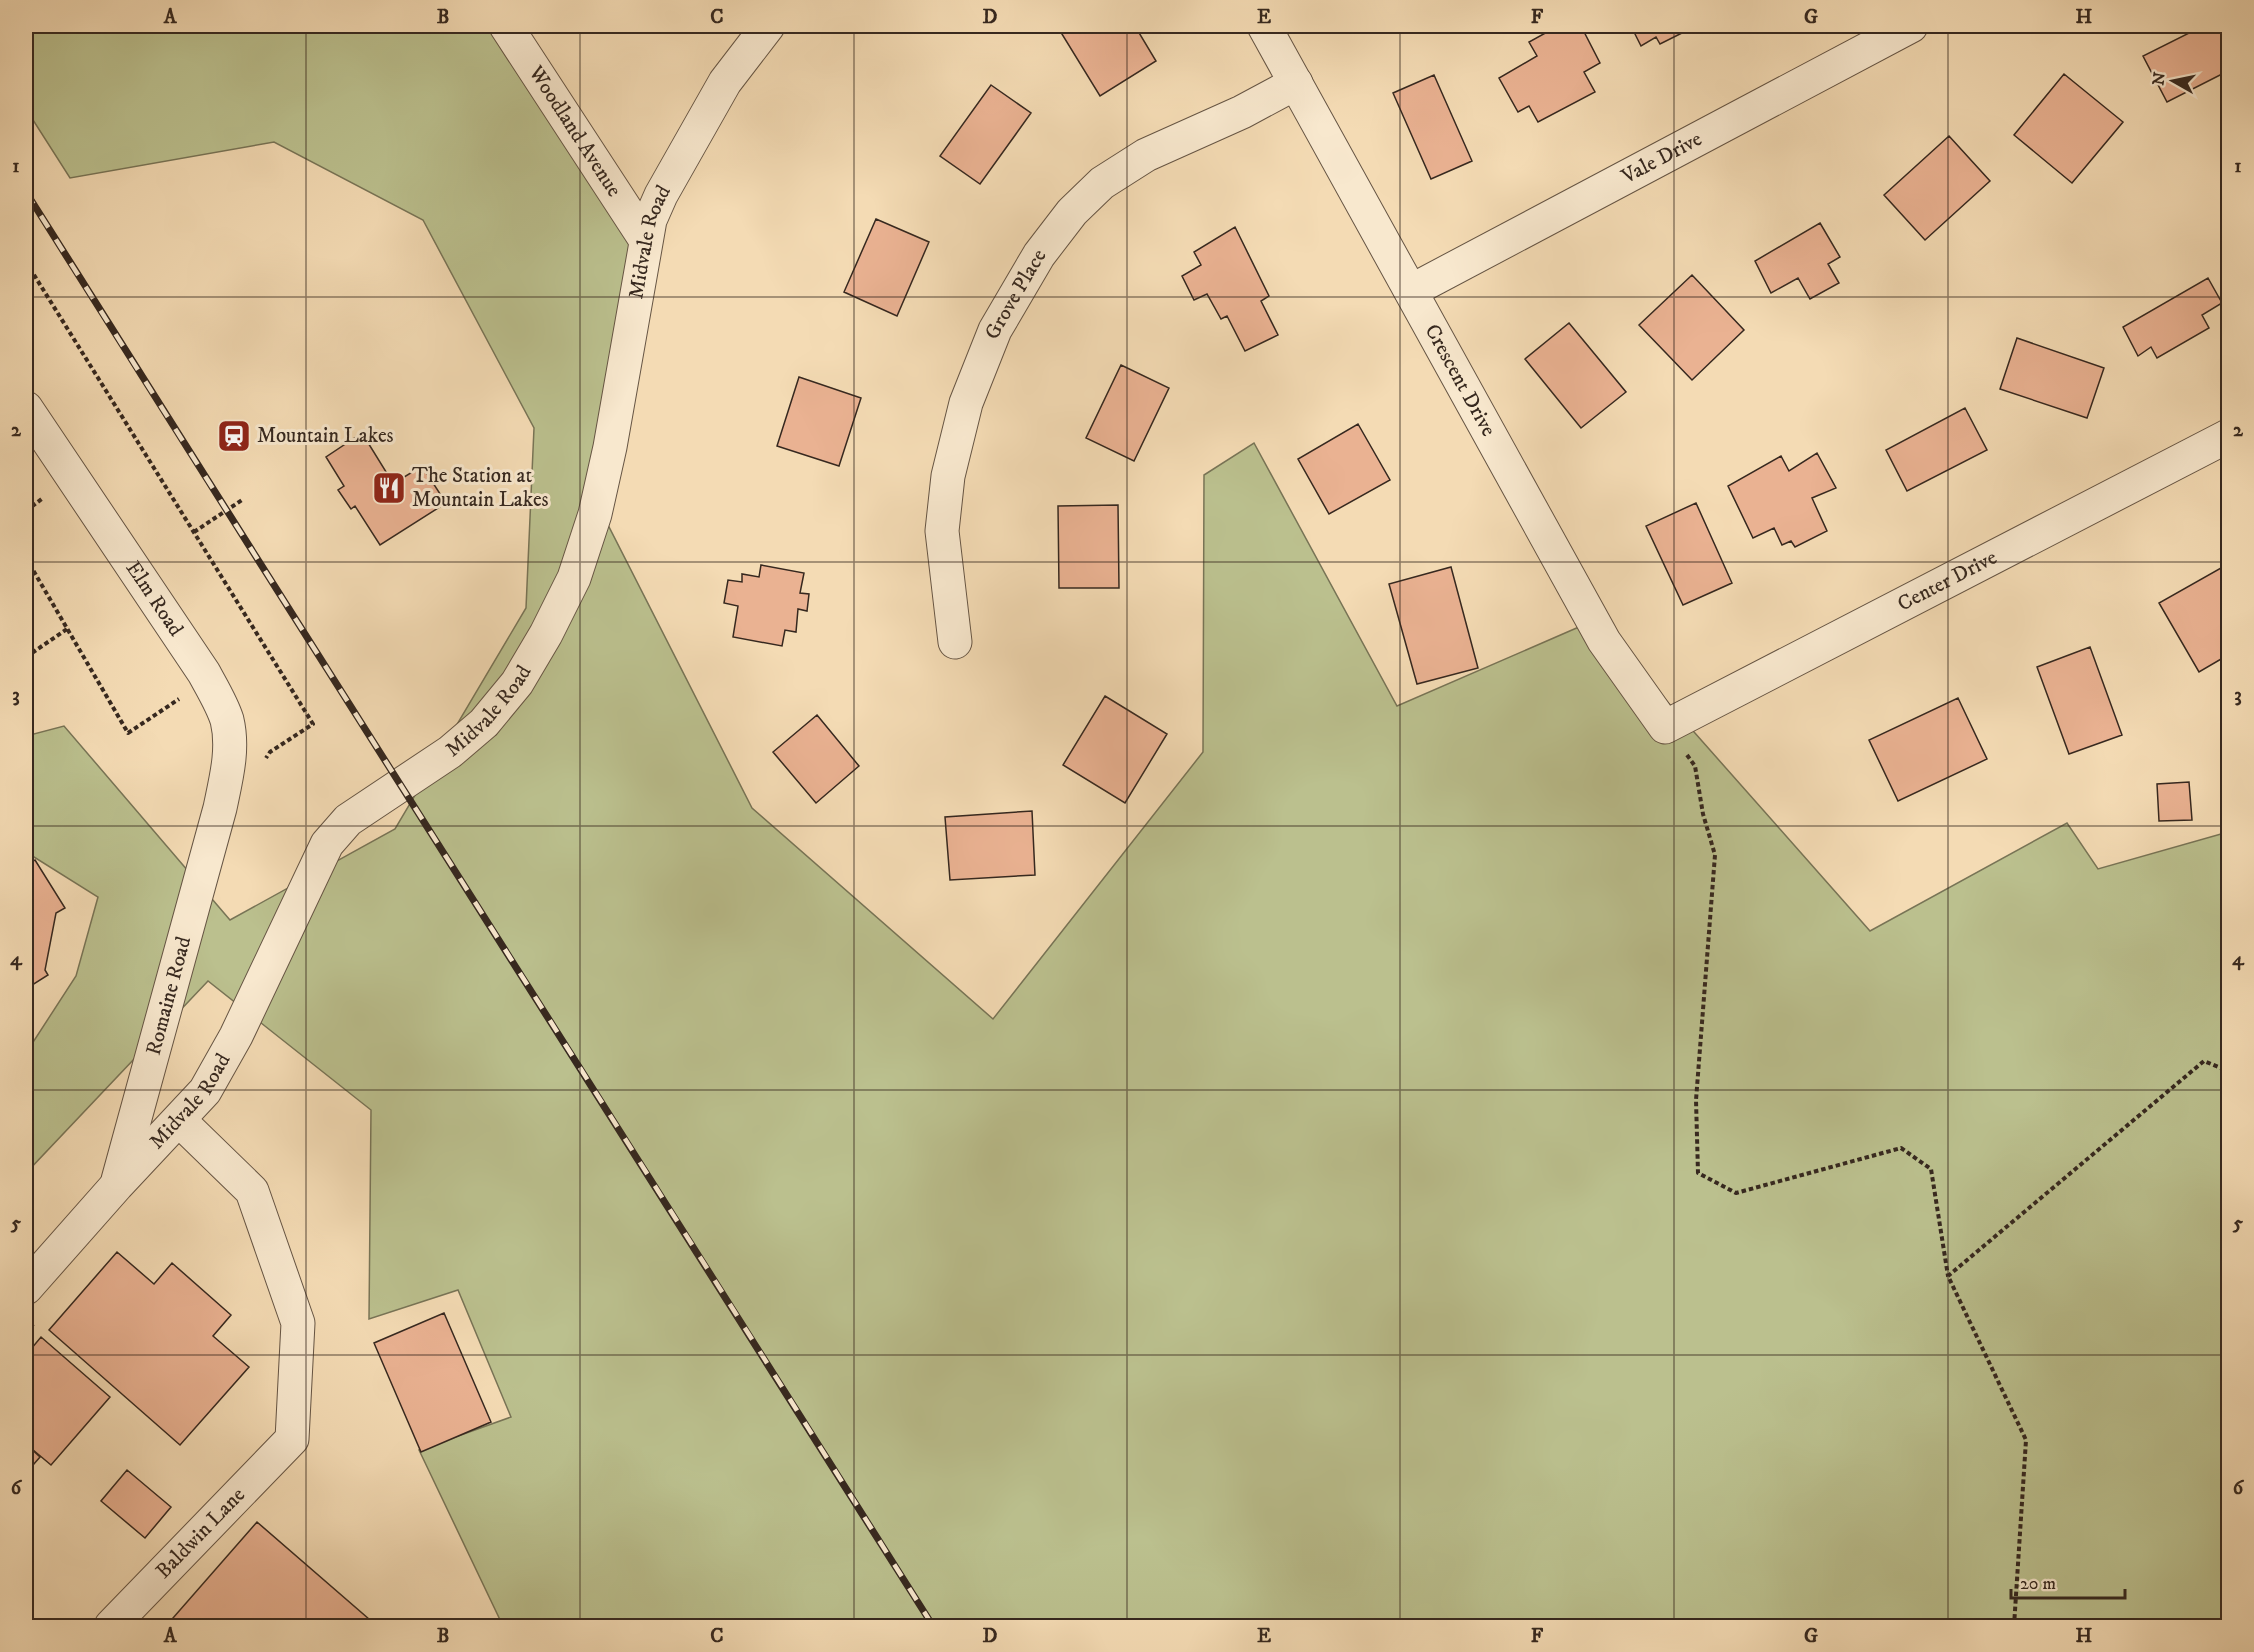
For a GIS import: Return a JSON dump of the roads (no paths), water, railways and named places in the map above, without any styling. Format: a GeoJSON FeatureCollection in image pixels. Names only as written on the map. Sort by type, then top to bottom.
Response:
{"type":"FeatureCollection","features":[{"type":"Feature","properties":{"kind":"street","name":"Woodland Avenue"},"geometry":{"type":"LineString","coordinates":[[506,26],[645,238]]}},
{"type":"Feature","properties":{"kind":"street","name":"Midvale Road"},"geometry":{"type":"LineString","coordinates":[[26,1288],[117,1185],[205,1091],[236,1036],[327,844],[348,820],[450,752],[484,723],[517,683],[546,634],[574,578],[595,514],[610,447],[645,238],[650,220],[661,195],[725,81],[768,26]]}},
{"type":"Feature","properties":{"kind":"street","name":"Crescent Drive"},"geometry":{"type":"LineString","coordinates":[[1264,26],[1604,641],[1666,727]]}},
{"type":"Feature","properties":{"kind":"street","name":"Vale Drive"},"geometry":{"type":"LineString","coordinates":[[1411,291],[1911,26]]}},
{"type":"Feature","properties":{"kind":"street","name":"Grove Place"},"geometry":{"type":"LineString","coordinates":[[955,642],[942,531],[948,476],[966,403],[995,330],[1039,255],[1072,212],[1102,183],[1146,155],[1242,112],[1296,84]]}},
{"type":"Feature","properties":{"kind":"street","name":"Elm Road"},"geometry":{"type":"LineString","coordinates":[[26,408],[204,674],[222,709],[231,742],[228,773],[220,808]]}},
{"type":"Feature","properties":{"kind":"street","name":"Center Drive"},"geometry":{"type":"LineString","coordinates":[[1666,727],[2229,436]]}},
{"type":"Feature","properties":{"kind":"street","name":"Romaine Road"},"geometry":{"type":"LineString","coordinates":[[117,1185],[220,808]]}},
{"type":"Feature","properties":{"kind":"street","name":"Baldwin Lane"},"geometry":{"type":"LineString","coordinates":[[111,1626],[292,1439],[298,1323],[252,1191],[179,1120]]}},
{"type":"Feature","properties":{"kind":"railway"},"geometry":{"type":"LineString","coordinates":[[26,192],[933,1626]]}},
{"type":"Feature","properties":{"kind":"place","name":"Mountain Lakes"},"geometry":{"type":"Point","coordinates":[234,436]}},
{"type":"Feature","properties":{"kind":"place","name":"The Station at Mountain Lakes"},"geometry":{"type":"Point","coordinates":[389,488]}}]}
